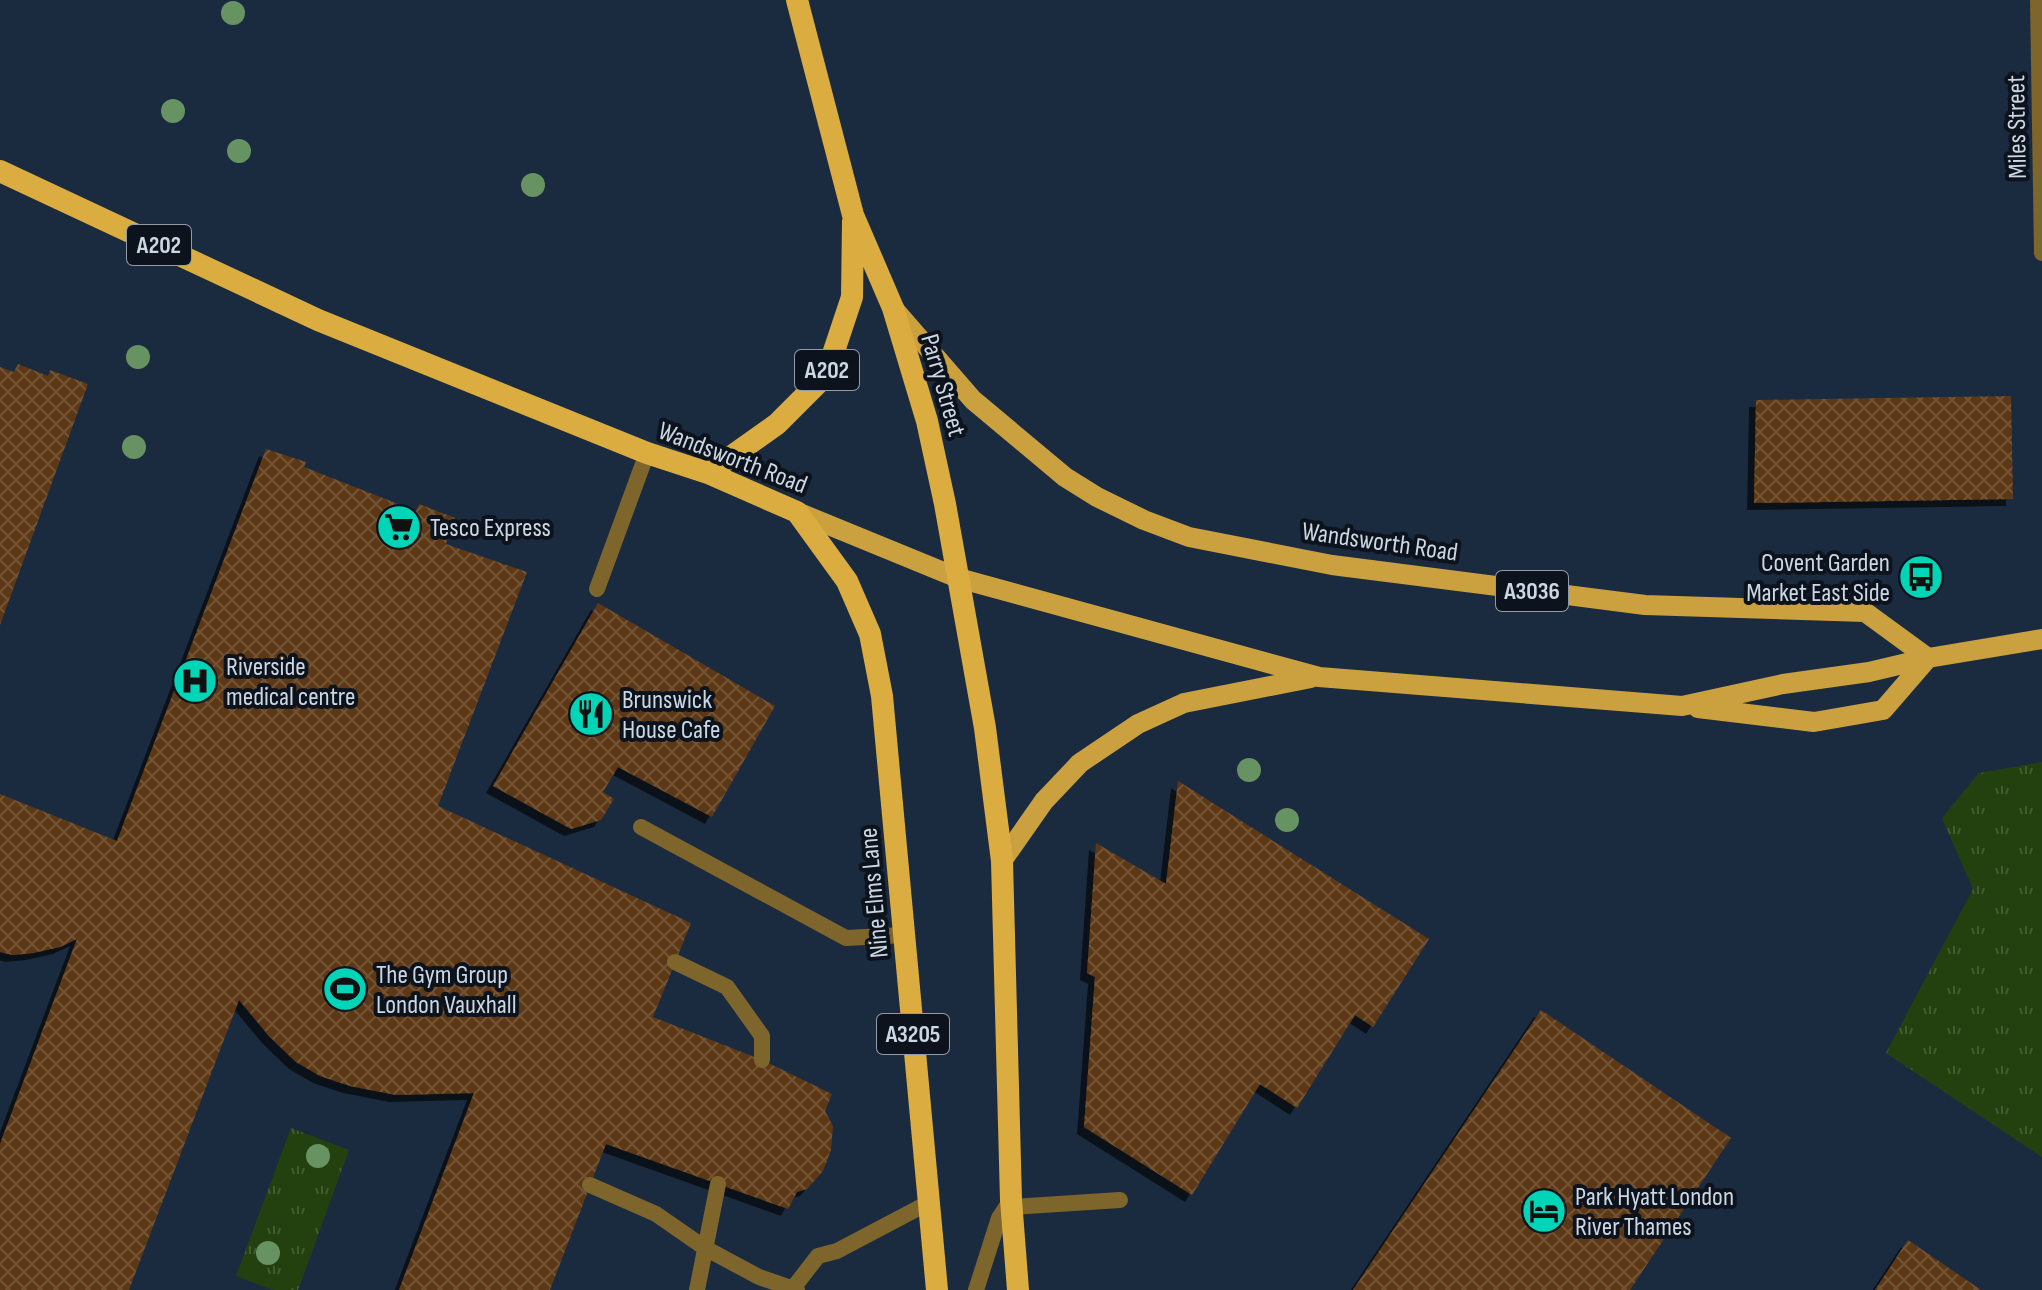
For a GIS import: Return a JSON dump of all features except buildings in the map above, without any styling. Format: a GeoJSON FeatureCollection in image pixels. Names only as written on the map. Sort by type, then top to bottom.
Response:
{"type":"FeatureCollection","features":[{"type":"Feature","properties":{"kind":"highway","name":"Parry Street"},"geometry":{"type":"LineString","coordinates":[[797,0],[853,215],[893,308],[937,463],[958,578]]}},
{"type":"Feature","properties":{"kind":"highway","name":"Wandsworth Road"},"geometry":{"type":"LineString","coordinates":[[0,171],[318,320],[647,453],[708,473],[797,512]]}},
{"type":"Feature","properties":{"kind":"highway","name":"Parry Street"},"geometry":{"type":"LineString","coordinates":[[708,473],[777,424],[826,375],[852,297],[853,215]]}},
{"type":"Feature","properties":{"kind":"highway","name":"Nine Elms Lane"},"geometry":{"type":"LineString","coordinates":[[797,512],[847,581],[870,634],[887,741],[937,1290]]}},
{"type":"Feature","properties":{"kind":"highway"},"geometry":{"type":"LineString","coordinates":[[958,578],[985,728],[1002,861],[1011,1204],[1018,1290]]}},
{"type":"Feature","properties":{"kind":"main road","name":"Wandsworth Road"},"geometry":{"type":"LineString","coordinates":[[893,308],[973,400],[1065,477],[1144,520],[1189,537],[1332,565],[1645,605],[1865,612],[1928,658]]}},
{"type":"Feature","properties":{"kind":"main road","name":"Wandsworth Road"},"geometry":{"type":"LineString","coordinates":[[797,512],[958,578],[1319,677],[1682,706],[1783,684],[1869,672],[1928,658],[2042,639]]}},
{"type":"Feature","properties":{"kind":"main road"},"geometry":{"type":"LineString","coordinates":[[1682,706],[1814,722],[1883,710],[1928,658]]}},
{"type":"Feature","properties":{"kind":"main road","name":"Wandsworth Road"},"geometry":{"type":"LineString","coordinates":[[1002,861],[1044,801],[1080,763],[1138,724],[1184,703],[1319,677]]}},
{"type":"Feature","properties":{"kind":"street","name":"Miles Street"},"geometry":{"type":"LineString","coordinates":[[2038,0],[2042,253]]}},
{"type":"Feature","properties":{"kind":"street"},"geometry":{"type":"LineString","coordinates":[[597,589],[647,453]]}},
{"type":"Feature","properties":{"kind":"street"},"geometry":{"type":"LineString","coordinates":[[641,827],[846,938],[904,935]]}},
{"type":"Feature","properties":{"kind":"street"},"geometry":{"type":"LineString","coordinates":[[675,962],[727,987],[762,1036],[762,1060]]}},
{"type":"Feature","properties":{"kind":"street"},"geometry":{"type":"LineString","coordinates":[[697,1290],[718,1184]]}},
{"type":"Feature","properties":{"kind":"street"},"geometry":{"type":"LineString","coordinates":[[590,1185],[656,1214],[757,1283],[795,1288],[818,1256],[837,1251],[928,1203]]}},
{"type":"Feature","properties":{"kind":"street"},"geometry":{"type":"LineString","coordinates":[[976,1290],[999,1218],[1011,1204],[1120,1200]]}},
{"type":"Feature","properties":{"kind":"green space"},"geometry":{"type":"Polygon","coordinates":[[[2042,762],[2042,1157],[1886,1053],[1973,889],[1942,818],[1979,773],[2042,762]]]}},
{"type":"Feature","properties":{"kind":"green space"},"geometry":{"type":"Polygon","coordinates":[[[291,1128],[349,1150],[298,1290],[273,1290],[236,1276],[291,1128]]]}},
{"type":"Feature","properties":{"kind":"place","name":"Tesco Express"},"geometry":{"type":"Point","coordinates":[399,527]}},
{"type":"Feature","properties":{"kind":"place","name":"Covent Garden Market East Side"},"geometry":{"type":"Point","coordinates":[1921,577]}},
{"type":"Feature","properties":{"kind":"place","name":"Riverside medical centre"},"geometry":{"type":"Point","coordinates":[195,681]}},
{"type":"Feature","properties":{"kind":"place","name":"Brunswick House Cafe"},"geometry":{"type":"Point","coordinates":[591,714]}},
{"type":"Feature","properties":{"kind":"place","name":"The Gym Group London Vauxhall"},"geometry":{"type":"Point","coordinates":[345,989]}},
{"type":"Feature","properties":{"kind":"place","name":"Park Hyatt London River Thames"},"geometry":{"type":"Point","coordinates":[1544,1211]}}]}
